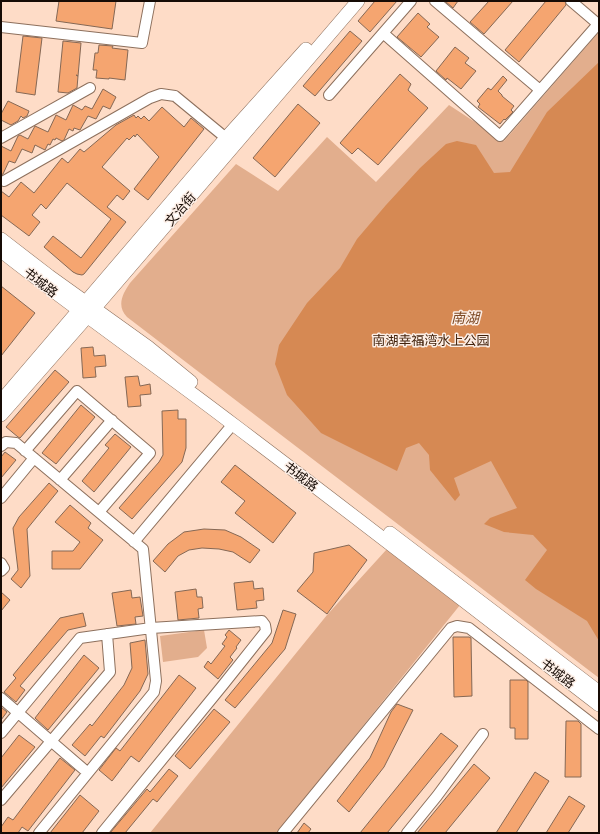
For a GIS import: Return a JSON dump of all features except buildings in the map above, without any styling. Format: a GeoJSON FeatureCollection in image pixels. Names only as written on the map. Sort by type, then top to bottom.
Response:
{"type":"FeatureCollection","features":[{"type":"Feature","properties":{"kind":"main road","name":"文治街"},"geometry":{"type":"LineString","coordinates":[[1,415],[226,138],[348,1]]}},
{"type":"Feature","properties":{"kind":"main road","name":"文治街"},"geometry":{"type":"LineString","coordinates":[[1,401],[86,310],[358,1]]}},
{"type":"Feature","properties":{"kind":"main road","name":"书城路"},"geometry":{"type":"LineString","coordinates":[[1,239],[49,276],[86,310],[232,424],[599,705]]}},
{"type":"Feature","properties":{"kind":"main road","name":"书城路"},"geometry":{"type":"LineString","coordinates":[[1,251],[38,280],[148,347],[179,373],[599,692]]}},
{"type":"Feature","properties":{"kind":"street"},"geometry":{"type":"LineString","coordinates":[[1,26],[142,43],[150,1]]}},
{"type":"Feature","properties":{"kind":"street"},"geometry":{"type":"LineString","coordinates":[[330,95],[411,1]]}},
{"type":"Feature","properties":{"kind":"street"},"geometry":{"type":"LineString","coordinates":[[435,1],[540,90]]}},
{"type":"Feature","properties":{"kind":"street"},"geometry":{"type":"LineString","coordinates":[[383,33],[500,136],[599,24],[583,5],[571,1]]}},
{"type":"Feature","properties":{"kind":"street"},"geometry":{"type":"LineString","coordinates":[[1,138],[90,88]]}},
{"type":"Feature","properties":{"kind":"street"},"geometry":{"type":"LineString","coordinates":[[4,181],[150,98],[161,94],[175,96],[226,138]]}},
{"type":"Feature","properties":{"kind":"street"},"geometry":{"type":"LineString","coordinates":[[25,451],[77,391],[150,453],[99,512]]}},
{"type":"Feature","properties":{"kind":"street"},"geometry":{"type":"LineString","coordinates":[[60,480],[112,420]]}},
{"type":"Feature","properties":{"kind":"street"},"geometry":{"type":"LineString","coordinates":[[134,542],[232,424]]}},
{"type":"Feature","properties":{"kind":"street"},"geometry":{"type":"LineString","coordinates":[[1,446],[6,442],[16,443],[143,549],[151,628],[156,681],[154,692],[39,833]]}},
{"type":"Feature","properties":{"kind":"street"},"geometry":{"type":"LineString","coordinates":[[1,498],[34,458]]}},
{"type":"Feature","properties":{"kind":"street"},"geometry":{"type":"LineString","coordinates":[[1,563],[4,568],[1,571]]}},
{"type":"Feature","properties":{"kind":"street"},"geometry":{"type":"LineString","coordinates":[[1,733],[80,638],[151,628],[262,621],[265,625],[266,631],[224,685],[102,833]]}},
{"type":"Feature","properties":{"kind":"street"},"geometry":{"type":"LineString","coordinates":[[283,833],[451,628],[457,626],[469,628],[599,729]]}},
{"type":"Feature","properties":{"kind":"street"},"geometry":{"type":"LineString","coordinates":[[1,800],[110,672],[107,634]]}},
{"type":"Feature","properties":{"kind":"street"},"geometry":{"type":"LineString","coordinates":[[1,698],[88,773]]}},
{"type":"Feature","properties":{"kind":"street"},"geometry":{"type":"LineString","coordinates":[[407,833],[437,796],[483,734]]}},
{"type":"Feature","properties":{"kind":"green space","name":"南湖"},"geometry":{"type":"Polygon","coordinates":[[[599,32],[599,678],[127,317],[121,304],[123,295],[130,283],[236,164],[278,191],[327,137],[376,182],[449,105],[504,141],[599,32]]]}},
{"type":"Feature","properties":{"kind":"green space"},"geometry":{"type":"Polygon","coordinates":[[[387,549],[460,605],[277,833],[150,833],[327,615],[387,549]]]}},
{"type":"Feature","properties":{"kind":"green space"},"geometry":{"type":"Polygon","coordinates":[[[204,630],[207,648],[198,657],[163,662],[160,636],[204,630]]]}},
{"type":"Feature","properties":{"kind":"water","name":"南湖"},"geometry":{"type":"Polygon","coordinates":[[[599,62],[599,641],[587,621],[536,589],[525,580],[547,550],[533,535],[504,532],[484,524],[490,518],[517,508],[491,461],[454,478],[460,495],[455,501],[430,470],[429,455],[419,443],[406,448],[397,471],[321,433],[287,395],[275,364],[279,345],[307,303],[340,268],[357,239],[420,168],[446,144],[457,141],[476,145],[494,173],[510,172],[547,112],[599,62]]]}},
{"type":"Feature","properties":{"kind":"park label","name":"南湖幸福湾水上公园"},"geometry":{"type":"Point","coordinates":[431,340]}}]}
